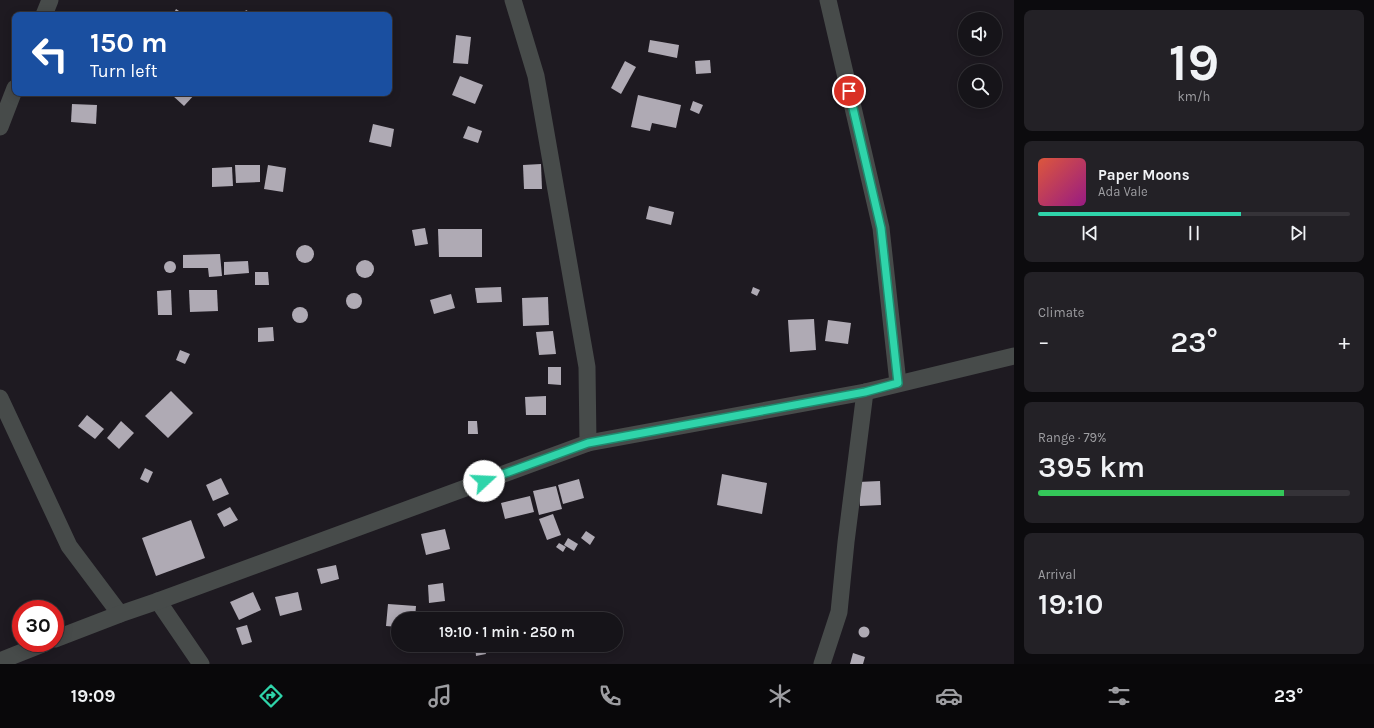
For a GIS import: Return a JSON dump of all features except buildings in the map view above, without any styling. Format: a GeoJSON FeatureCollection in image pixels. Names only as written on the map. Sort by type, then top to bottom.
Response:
{"type":"FeatureCollection","features":[{"type":"Feature","properties":{"kind":"street"},"geometry":{"type":"LineString","coordinates":[[45,12],[50,0]]}},
{"type":"Feature","properties":{"kind":"street"},"geometry":{"type":"LineString","coordinates":[[513,0],[536,76],[587,367],[588,443]]}},
{"type":"Feature","properties":{"kind":"street"},"geometry":{"type":"LineString","coordinates":[[828,0],[881,228],[898,383]]}},
{"type":"Feature","properties":{"kind":"street"},"geometry":{"type":"LineString","coordinates":[[0,127],[12,96]]}},
{"type":"Feature","properties":{"kind":"street"},"geometry":{"type":"LineString","coordinates":[[64,636],[588,443],[865,392],[1014,356]]}},
{"type":"Feature","properties":{"kind":"street"},"geometry":{"type":"LineString","coordinates":[[822,664],[839,612],[846,542],[865,392]]}},
{"type":"Feature","properties":{"kind":"street"},"geometry":{"type":"LineString","coordinates":[[0,398],[69,546],[120,614]]}},
{"type":"Feature","properties":{"kind":"street"},"geometry":{"type":"LineString","coordinates":[[158,601],[201,664]]}},
{"type":"Feature","properties":{"kind":"street"},"geometry":{"type":"LineString","coordinates":[[0,661],[22,652]]}},
{"type":"Feature","properties":{"kind":"route"},"geometry":{"type":"LineString","coordinates":[[484,481],[588,443],[865,392],[898,383],[881,228],[849,91]]}}]}
